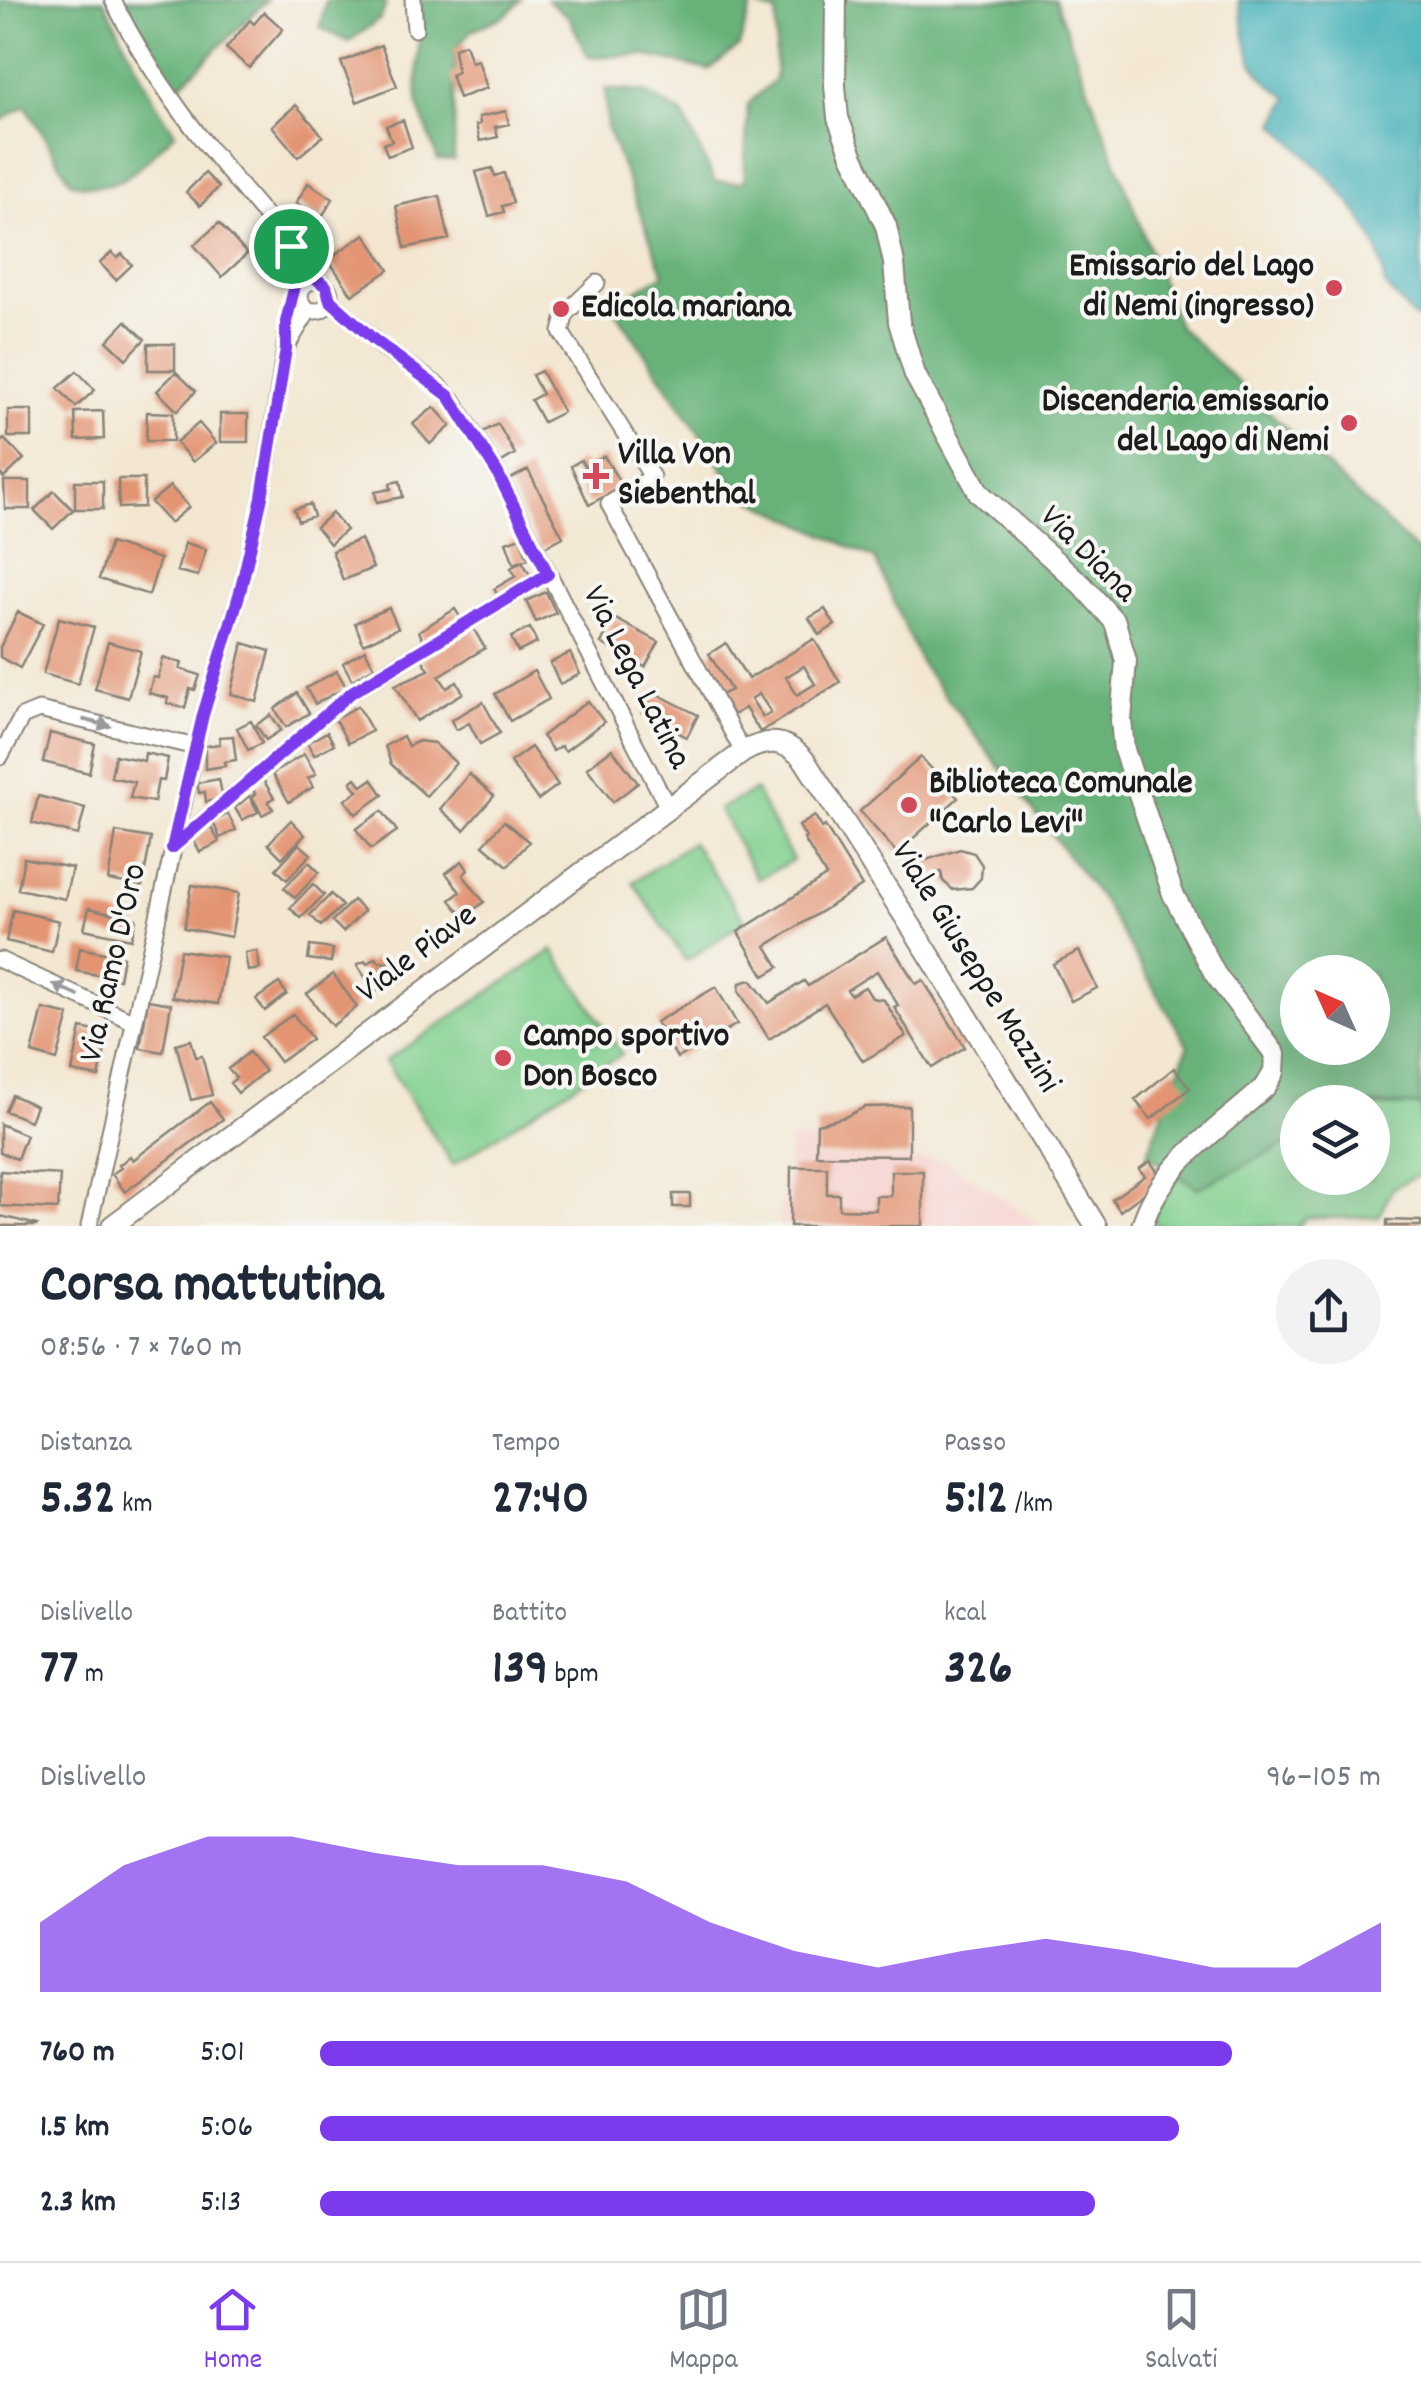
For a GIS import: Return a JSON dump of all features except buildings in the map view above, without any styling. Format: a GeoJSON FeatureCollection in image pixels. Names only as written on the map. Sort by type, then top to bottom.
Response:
{"type":"FeatureCollection","features":[{"type":"Feature","properties":{"kind":"street"},"geometry":{"type":"LineString","coordinates":[[114,0],[145,60],[179,110],[307,264],[316,282],[308,284],[299,297]]}},
{"type":"Feature","properties":{"kind":"street"},"geometry":{"type":"LineString","coordinates":[[414,0],[414,30]]}},
{"type":"Feature","properties":{"kind":"street","name":"Via Diana"},"geometry":{"type":"LineString","coordinates":[[836,0],[838,118],[886,226],[893,254],[899,322],[910,364],[979,493],[1082,585],[1114,622],[1126,661],[1121,726],[1124,750],[1173,894],[1214,974],[1275,1054],[1274,1072],[1266,1086],[1182,1160],[1157,1193],[1142,1226]]}},
{"type":"Feature","properties":{"kind":"street"},"geometry":{"type":"LineString","coordinates":[[291,246],[299,297]]}},
{"type":"Feature","properties":{"kind":"street","name":"Via Lega Latina"},"geometry":{"type":"LineString","coordinates":[[316,282],[326,286],[330,300],[384,349],[449,396],[497,472],[668,808]]}},
{"type":"Feature","properties":{"kind":"street"},"geometry":{"type":"LineString","coordinates":[[597,283],[564,316],[564,340],[652,477],[609,504],[743,752]]}},
{"type":"Feature","properties":{"kind":"street"},"geometry":{"type":"LineString","coordinates":[[299,297],[322,310],[330,300]]}},
{"type":"Feature","properties":{"kind":"street","name":"Via Ramo D'Oro"},"geometry":{"type":"LineString","coordinates":[[89,1226],[172,848],[262,497],[286,349],[299,297]]}},
{"type":"Feature","properties":{"kind":"street"},"geometry":{"type":"LineString","coordinates":[[172,848],[352,692],[548,574]]}},
{"type":"Feature","properties":{"kind":"street"},"geometry":{"type":"LineString","coordinates":[[0,757],[6,729],[24,714],[39,710],[196,747]]}},
{"type":"Feature","properties":{"kind":"street","name":"Viale Piave"},"geometry":{"type":"LineString","coordinates":[[112,1226],[743,752],[766,742],[792,747]]}},
{"type":"Feature","properties":{"kind":"street","name":"Viale Giuseppe Mazzini"},"geometry":{"type":"LineString","coordinates":[[792,747],[927,952],[1096,1226]]}},
{"type":"Feature","properties":{"kind":"street"},"geometry":{"type":"LineString","coordinates":[[0,960],[132,1021]]}},
{"type":"Feature","properties":{"kind":"shaded area"},"geometry":{"type":"Polygon","coordinates":[[[790,1138],[813,1140],[815,1157],[945,1160],[1043,1226],[779,1226],[790,1138]]]}},
{"type":"Feature","properties":{"kind":"green space"},"geometry":{"type":"Polygon","coordinates":[[[0,0],[104,0],[151,95],[175,133],[117,182],[88,186],[71,182],[26,106],[0,121],[0,0]]]}},
{"type":"Feature","properties":{"kind":"green space"},"geometry":{"type":"Polygon","coordinates":[[[124,0],[267,0],[174,91],[124,0]]]}},
{"type":"Feature","properties":{"kind":"green space"},"geometry":{"type":"Polygon","coordinates":[[[326,0],[382,0],[386,5],[380,19],[348,42],[320,27],[326,0]]]}},
{"type":"Feature","properties":{"kind":"green space"},"geometry":{"type":"Polygon","coordinates":[[[420,0],[521,0],[505,16],[472,30],[455,50],[454,160],[438,160],[417,102],[420,0]]]}},
{"type":"Feature","properties":{"kind":"green space"},"geometry":{"type":"Polygon","coordinates":[[[547,0],[1055,0],[1178,326],[1421,555],[1421,1106],[1390,1105],[1390,1085],[1280,1085],[1280,1147],[1198,1188],[1147,1155],[1188,1046],[1101,899],[921,664],[875,559],[740,494],[612,305],[664,274],[607,128],[605,89],[645,92],[683,115],[715,182],[744,182],[748,104],[775,79],[777,13],[752,5],[739,46],[709,70],[644,55],[588,57],[569,17],[547,0]]]}},
{"type":"Feature","properties":{"kind":"green space"},"geometry":{"type":"Polygon","coordinates":[[[755,790],[793,860],[757,879],[719,809],[755,790]]]}},
{"type":"Feature","properties":{"kind":"green space"},"geometry":{"type":"Polygon","coordinates":[[[692,842],[745,921],[686,961],[633,882],[692,842]]]}},
{"type":"Feature","properties":{"kind":"green space","name":"Campo sportivo Don Bosco"},"geometry":{"type":"Polygon","coordinates":[[[553,950],[622,1054],[453,1165],[385,1061],[553,950]]]}},
{"type":"Feature","properties":{"kind":"green space"},"geometry":{"type":"Polygon","coordinates":[[[1421,1106],[1421,1174],[1390,1192],[1390,1107],[1421,1106]]]}},
{"type":"Feature","properties":{"kind":"green space"},"geometry":{"type":"Polygon","coordinates":[[[1280,1113],[1280,1195],[1389,1195],[1379,1217],[1307,1218],[1298,1226],[1162,1226],[1151,1222],[1170,1183],[1280,1113]]]}},
{"type":"Feature","properties":{"kind":"water"},"geometry":{"type":"Polygon","coordinates":[[[1238,0],[1421,0],[1421,321],[1384,284],[1373,238],[1360,217],[1327,176],[1275,124],[1289,98],[1263,77],[1250,57],[1238,0]]]}},
{"type":"Feature","properties":{"kind":"place","name":"Emissario del Lago di Nemi (ingresso)"},"geometry":{"type":"Point","coordinates":[1334,288]}},
{"type":"Feature","properties":{"kind":"place","name":"Edicola mariana"},"geometry":{"type":"Point","coordinates":[561,309]}},
{"type":"Feature","properties":{"kind":"place","name":"Discenderia emissario del Lago di Nemi"},"geometry":{"type":"Point","coordinates":[1349,423]}},
{"type":"Feature","properties":{"kind":"place","name":"Villa Von Siebenthal"},"geometry":{"type":"Point","coordinates":[596,476]}},
{"type":"Feature","properties":{"kind":"place","name":"Biblioteca Comunale \"Carlo Levi\""},"geometry":{"type":"Point","coordinates":[909,805]}},
{"type":"Feature","properties":{"kind":"place","name":"Campo sportivo Don Bosco"},"geometry":{"type":"Point","coordinates":[503,1058]}},
{"type":"Feature","properties":{"kind":"route"},"geometry":{"type":"LineString","coordinates":[[291,246],[316,282],[329,290],[330,300],[384,349],[449,396],[497,472],[548,574],[352,692],[172,848],[203,715],[240,592],[262,497],[286,349],[286,322],[296,281],[291,246]]}}]}
